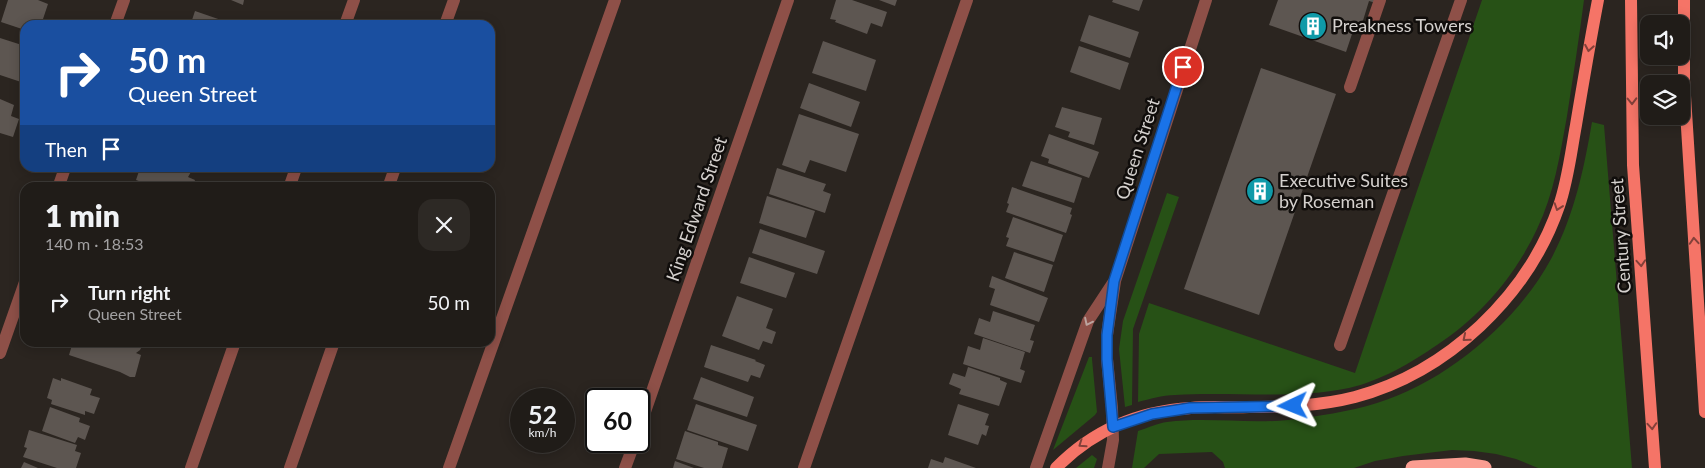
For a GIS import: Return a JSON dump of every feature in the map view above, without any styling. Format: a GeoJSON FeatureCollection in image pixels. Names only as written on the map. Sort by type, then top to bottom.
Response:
{"type":"FeatureCollection","features":[{"type":"Feature","properties":{"kind":"highway"},"geometry":{"type":"LineString","coordinates":[[1413,468],[1465,465],[1484,468]]}},
{"type":"Feature","properties":{"kind":"main road"},"geometry":{"type":"LineString","coordinates":[[1056,468],[1086,441],[1113,427],[1152,414],[1206,407],[1293,406],[1332,402],[1354,397],[1376,390],[1415,373],[1468,337],[1503,303],[1517,285],[1531,266],[1552,225],[1566,182],[1598,0]]}},
{"type":"Feature","properties":{"kind":"main road","name":"Century Street"},"geometry":{"type":"LineString","coordinates":[[1631,0],[1633,165],[1655,468]]}},
{"type":"Feature","properties":{"kind":"main road"},"geometry":{"type":"LineString","coordinates":[[1684,0],[1684,80],[1705,412]]}},
{"type":"Feature","properties":{"kind":"street"},"geometry":{"type":"LineString","coordinates":[[117,20],[124,0]]}},
{"type":"Feature","properties":{"kind":"street"},"geometry":{"type":"LineString","coordinates":[[347,20],[354,0]]}},
{"type":"Feature","properties":{"kind":"street"},"geometry":{"type":"LineString","coordinates":[[447,20],[454,0]]}},
{"type":"Feature","properties":{"kind":"street"},"geometry":{"type":"LineString","coordinates":[[495,338],[615,0]]}},
{"type":"Feature","properties":{"kind":"street","name":"King Edward Street"},"geometry":{"type":"LineString","coordinates":[[650,397],[788,0]]}},
{"type":"Feature","properties":{"kind":"street"},"geometry":{"type":"LineString","coordinates":[[804,468],[967,0]]}},
{"type":"Feature","properties":{"kind":"street","name":"Queen Street"},"geometry":{"type":"LineString","coordinates":[[1108,468],[1112,450],[1113,427],[1107,359],[1107,335],[1114,281],[1206,0]]}},
{"type":"Feature","properties":{"kind":"street"},"geometry":{"type":"LineString","coordinates":[[1350,87],[1380,0]]}},
{"type":"Feature","properties":{"kind":"street"},"geometry":{"type":"LineString","coordinates":[[1340,345],[1461,0]]}},
{"type":"Feature","properties":{"kind":"street","name":"Queen Street"},"geometry":{"type":"LineString","coordinates":[[1036,468],[1088,321],[1114,281]]}},
{"type":"Feature","properties":{"kind":"street"},"geometry":{"type":"LineString","coordinates":[[0,353],[20,296]]}},
{"type":"Feature","properties":{"kind":"street"},"geometry":{"type":"LineString","coordinates":[[191,468],[233,347]]}},
{"type":"Feature","properties":{"kind":"street"},"geometry":{"type":"LineString","coordinates":[[290,468],[332,347]]}},
{"type":"Feature","properties":{"kind":"street"},"geometry":{"type":"LineString","coordinates":[[449,468],[492,347]]}},
{"type":"Feature","properties":{"kind":"street"},"geometry":{"type":"LineString","coordinates":[[625,468],[631,453]]}},
{"type":"Feature","properties":{"kind":"green space"},"geometry":{"type":"Polygon","coordinates":[[[1482,0],[1584,0],[1567,116],[1559,160],[1548,202],[1528,246],[1495,294],[1468,322],[1437,345],[1395,371],[1361,385],[1327,392],[1305,394],[1170,395],[1138,402],[1139,334],[1149,303],[1355,373],[1482,0]]]}},
{"type":"Feature","properties":{"kind":"green space"},"geometry":{"type":"Polygon","coordinates":[[[1592,122],[1604,125],[1632,468],[1538,468],[1516,459],[1496,454],[1452,450],[1375,461],[1354,468],[1225,468],[1223,462],[1212,452],[1159,454],[1144,468],[1132,468],[1138,431],[1157,424],[1212,420],[1288,420],[1366,406],[1403,393],[1429,381],[1477,347],[1519,305],[1537,282],[1551,259],[1572,209],[1592,122]]]}},
{"type":"Feature","properties":{"kind":"green space"},"geometry":{"type":"Polygon","coordinates":[[[1167,193],[1179,197],[1133,329],[1132,405],[1125,407],[1119,349],[1123,321],[1167,193]]]}},
{"type":"Feature","properties":{"kind":"green space"},"geometry":{"type":"Polygon","coordinates":[[[1089,357],[1092,357],[1097,412],[1053,450],[1089,357]]]}},
{"type":"Feature","properties":{"kind":"green space"},"geometry":{"type":"Polygon","coordinates":[[[1092,455],[1097,459],[1094,468],[1076,468],[1092,455]]]}},
{"type":"Feature","properties":{"kind":"building"},"geometry":{"type":"Polygon","coordinates":[[[8,0],[38,0],[48,4],[43,20],[20,20],[20,28],[1,22],[8,0]]]}},
{"type":"Feature","properties":{"kind":"building"},"geometry":{"type":"Polygon","coordinates":[[[231,0],[244,0],[243,5],[231,0]]]}},
{"type":"Feature","properties":{"kind":"building"},"geometry":{"type":"Polygon","coordinates":[[[836,0],[852,0],[887,12],[882,27],[871,23],[867,34],[835,22],[836,20],[830,19],[836,0]]]}},
{"type":"Feature","properties":{"kind":"building"},"geometry":{"type":"Polygon","coordinates":[[[879,0],[897,0],[895,6],[879,0]]]}},
{"type":"Feature","properties":{"kind":"building"},"geometry":{"type":"Polygon","coordinates":[[[1113,0],[1143,0],[1139,11],[1112,2],[1113,0]]]}},
{"type":"Feature","properties":{"kind":"building","name":"Preakness Towers"},"geometry":{"type":"Polygon","coordinates":[[[1278,0],[1377,0],[1376,3],[1369,1],[1361,27],[1355,25],[1346,52],[1269,25],[1278,0]]]}},
{"type":"Feature","properties":{"kind":"building"},"geometry":{"type":"Polygon","coordinates":[[[195,11],[221,20],[192,20],[195,11]]]}},
{"type":"Feature","properties":{"kind":"building"},"geometry":{"type":"Polygon","coordinates":[[[1089,15],[1139,32],[1130,58],[1080,41],[1089,15]]]}},
{"type":"Feature","properties":{"kind":"building"},"geometry":{"type":"Polygon","coordinates":[[[0,38],[20,44],[20,82],[0,75],[0,38]]]}},
{"type":"Feature","properties":{"kind":"building"},"geometry":{"type":"Polygon","coordinates":[[[823,41],[876,60],[866,91],[812,73],[823,41]]]}},
{"type":"Feature","properties":{"kind":"building"},"geometry":{"type":"Polygon","coordinates":[[[1079,46],[1129,63],[1120,90],[1070,72],[1079,46]]]}},
{"type":"Feature","properties":{"kind":"building","name":"Executive Suites by Roseman"},"geometry":{"type":"Polygon","coordinates":[[[1261,68],[1336,94],[1259,315],[1184,289],[1261,68]]]}},
{"type":"Feature","properties":{"kind":"building"},"geometry":{"type":"Polygon","coordinates":[[[809,83],[860,102],[851,127],[800,108],[809,83]]]}},
{"type":"Feature","properties":{"kind":"building"},"geometry":{"type":"Polygon","coordinates":[[[0,99],[14,105],[11,116],[19,119],[13,137],[0,133],[0,99]]]}},
{"type":"Feature","properties":{"kind":"building"},"geometry":{"type":"Polygon","coordinates":[[[1062,107],[1102,118],[1094,145],[1068,137],[1070,132],[1055,127],[1062,107]]]}},
{"type":"Feature","properties":{"kind":"building"},"geometry":{"type":"Polygon","coordinates":[[[799,114],[859,134],[846,172],[810,160],[805,173],[782,165],[799,114]]]}},
{"type":"Feature","properties":{"kind":"building"},"geometry":{"type":"Polygon","coordinates":[[[1049,134],[1099,152],[1089,178],[1048,163],[1049,159],[1041,156],[1049,134]]]}},
{"type":"Feature","properties":{"kind":"building"},"geometry":{"type":"Polygon","coordinates":[[[1031,161],[1082,178],[1074,203],[1022,186],[1031,161]]]}},
{"type":"Feature","properties":{"kind":"building"},"geometry":{"type":"Polygon","coordinates":[[[777,168],[826,184],[823,191],[831,194],[825,213],[769,194],[777,168]]]}},
{"type":"Feature","properties":{"kind":"building"},"geometry":{"type":"Polygon","coordinates":[[[139,172],[191,172],[188,177],[195,180],[194,182],[142,182],[136,180],[139,172]]]}},
{"type":"Feature","properties":{"kind":"building"},"geometry":{"type":"Polygon","coordinates":[[[1012,187],[1072,208],[1070,214],[1072,215],[1066,233],[1006,212],[1012,187]]]}},
{"type":"Feature","properties":{"kind":"building"},"geometry":{"type":"Polygon","coordinates":[[[767,196],[815,211],[806,238],[759,223],[767,196]]]}},
{"type":"Feature","properties":{"kind":"building"},"geometry":{"type":"Polygon","coordinates":[[[1013,217],[1063,235],[1054,262],[1006,246],[1009,238],[1006,237],[1013,217]]]}},
{"type":"Feature","properties":{"kind":"building"},"geometry":{"type":"Polygon","coordinates":[[[760,229],[825,251],[817,274],[752,253],[760,229]]]}},
{"type":"Feature","properties":{"kind":"building"},"geometry":{"type":"Polygon","coordinates":[[[1014,252],[1053,265],[1044,292],[1005,278],[1014,252]]]}},
{"type":"Feature","properties":{"kind":"building"},"geometry":{"type":"Polygon","coordinates":[[[749,257],[795,273],[786,298],[740,283],[749,257]]]}},
{"type":"Feature","properties":{"kind":"building"},"geometry":{"type":"Polygon","coordinates":[[[992,276],[1048,298],[1039,322],[990,305],[995,289],[989,287],[992,276]]]}},
{"type":"Feature","properties":{"kind":"building"},"geometry":{"type":"Polygon","coordinates":[[[737,296],[773,309],[766,328],[776,332],[772,344],[763,341],[759,350],[722,336],[737,296]]]}},
{"type":"Feature","properties":{"kind":"building"},"geometry":{"type":"Polygon","coordinates":[[[993,311],[1035,325],[1030,340],[1034,341],[1030,353],[974,334],[979,318],[990,322],[993,311]]]}},
{"type":"Feature","properties":{"kind":"building"},"geometry":{"type":"Polygon","coordinates":[[[983,338],[1025,352],[1020,369],[1025,371],[1021,383],[963,364],[968,346],[980,350],[983,338]]]}},
{"type":"Feature","properties":{"kind":"building"},"geometry":{"type":"Polygon","coordinates":[[[711,345],[756,360],[765,365],[760,378],[751,375],[748,382],[704,367],[711,345]]]}},
{"type":"Feature","properties":{"kind":"building"},"geometry":{"type":"Polygon","coordinates":[[[71,347],[142,347],[136,353],[141,355],[135,377],[130,377],[69,355],[71,347]]]}},
{"type":"Feature","properties":{"kind":"building"},"geometry":{"type":"Polygon","coordinates":[[[968,367],[1000,378],[1000,380],[1007,383],[999,406],[959,394],[961,389],[949,384],[953,373],[965,377],[968,367]]]}},
{"type":"Feature","properties":{"kind":"building"},"geometry":{"type":"Polygon","coordinates":[[[701,377],[754,397],[747,417],[693,399],[701,377]]]}},
{"type":"Feature","properties":{"kind":"building"},"geometry":{"type":"Polygon","coordinates":[[[53,378],[61,381],[61,378],[92,389],[90,395],[100,398],[94,414],[85,411],[85,415],[51,404],[52,400],[47,398],[53,378]]]}},
{"type":"Feature","properties":{"kind":"building"},"geometry":{"type":"Polygon","coordinates":[[[696,404],[757,425],[748,451],[687,430],[696,404]]]}},
{"type":"Feature","properties":{"kind":"building"},"geometry":{"type":"Polygon","coordinates":[[[958,404],[989,414],[985,425],[989,426],[986,436],[982,434],[978,445],[948,435],[958,404]]]}},
{"type":"Feature","properties":{"kind":"building"},"geometry":{"type":"Polygon","coordinates":[[[50,407],[80,418],[79,422],[90,426],[85,440],[78,437],[75,443],[42,431],[50,407]]]}},
{"type":"Feature","properties":{"kind":"building"},"geometry":{"type":"Polygon","coordinates":[[[29,430],[77,445],[75,451],[81,453],[76,468],[57,468],[23,457],[27,448],[24,447],[29,430]]]}},
{"type":"Feature","properties":{"kind":"building"},"geometry":{"type":"Polygon","coordinates":[[[685,431],[718,442],[718,445],[728,448],[722,468],[704,468],[676,459],[685,431]]]}},
{"type":"Feature","properties":{"kind":"building"},"geometry":{"type":"Polygon","coordinates":[[[945,457],[976,468],[928,468],[931,459],[943,463],[945,457]]]}},
{"type":"Feature","properties":{"kind":"building"},"geometry":{"type":"Polygon","coordinates":[[[675,461],[694,468],[673,468],[675,461]]]}},
{"type":"Feature","properties":{"kind":"building"},"geometry":{"type":"Polygon","coordinates":[[[24,462],[38,468],[21,468],[24,462]]]}},
{"type":"Feature","properties":{"kind":"place","name":"Preakness Towers"},"geometry":{"type":"Point","coordinates":[1313,26]}},
{"type":"Feature","properties":{"kind":"place","name":"Executive Suites by Roseman"},"geometry":{"type":"Point","coordinates":[1260,191]}},
{"type":"Feature","properties":{"kind":"route"},"geometry":{"type":"LineString","coordinates":[[1183,67],[1114,281],[1107,335],[1108,384],[1113,427],[1152,414],[1171,410],[1206,407],[1293,406]]}}]}
